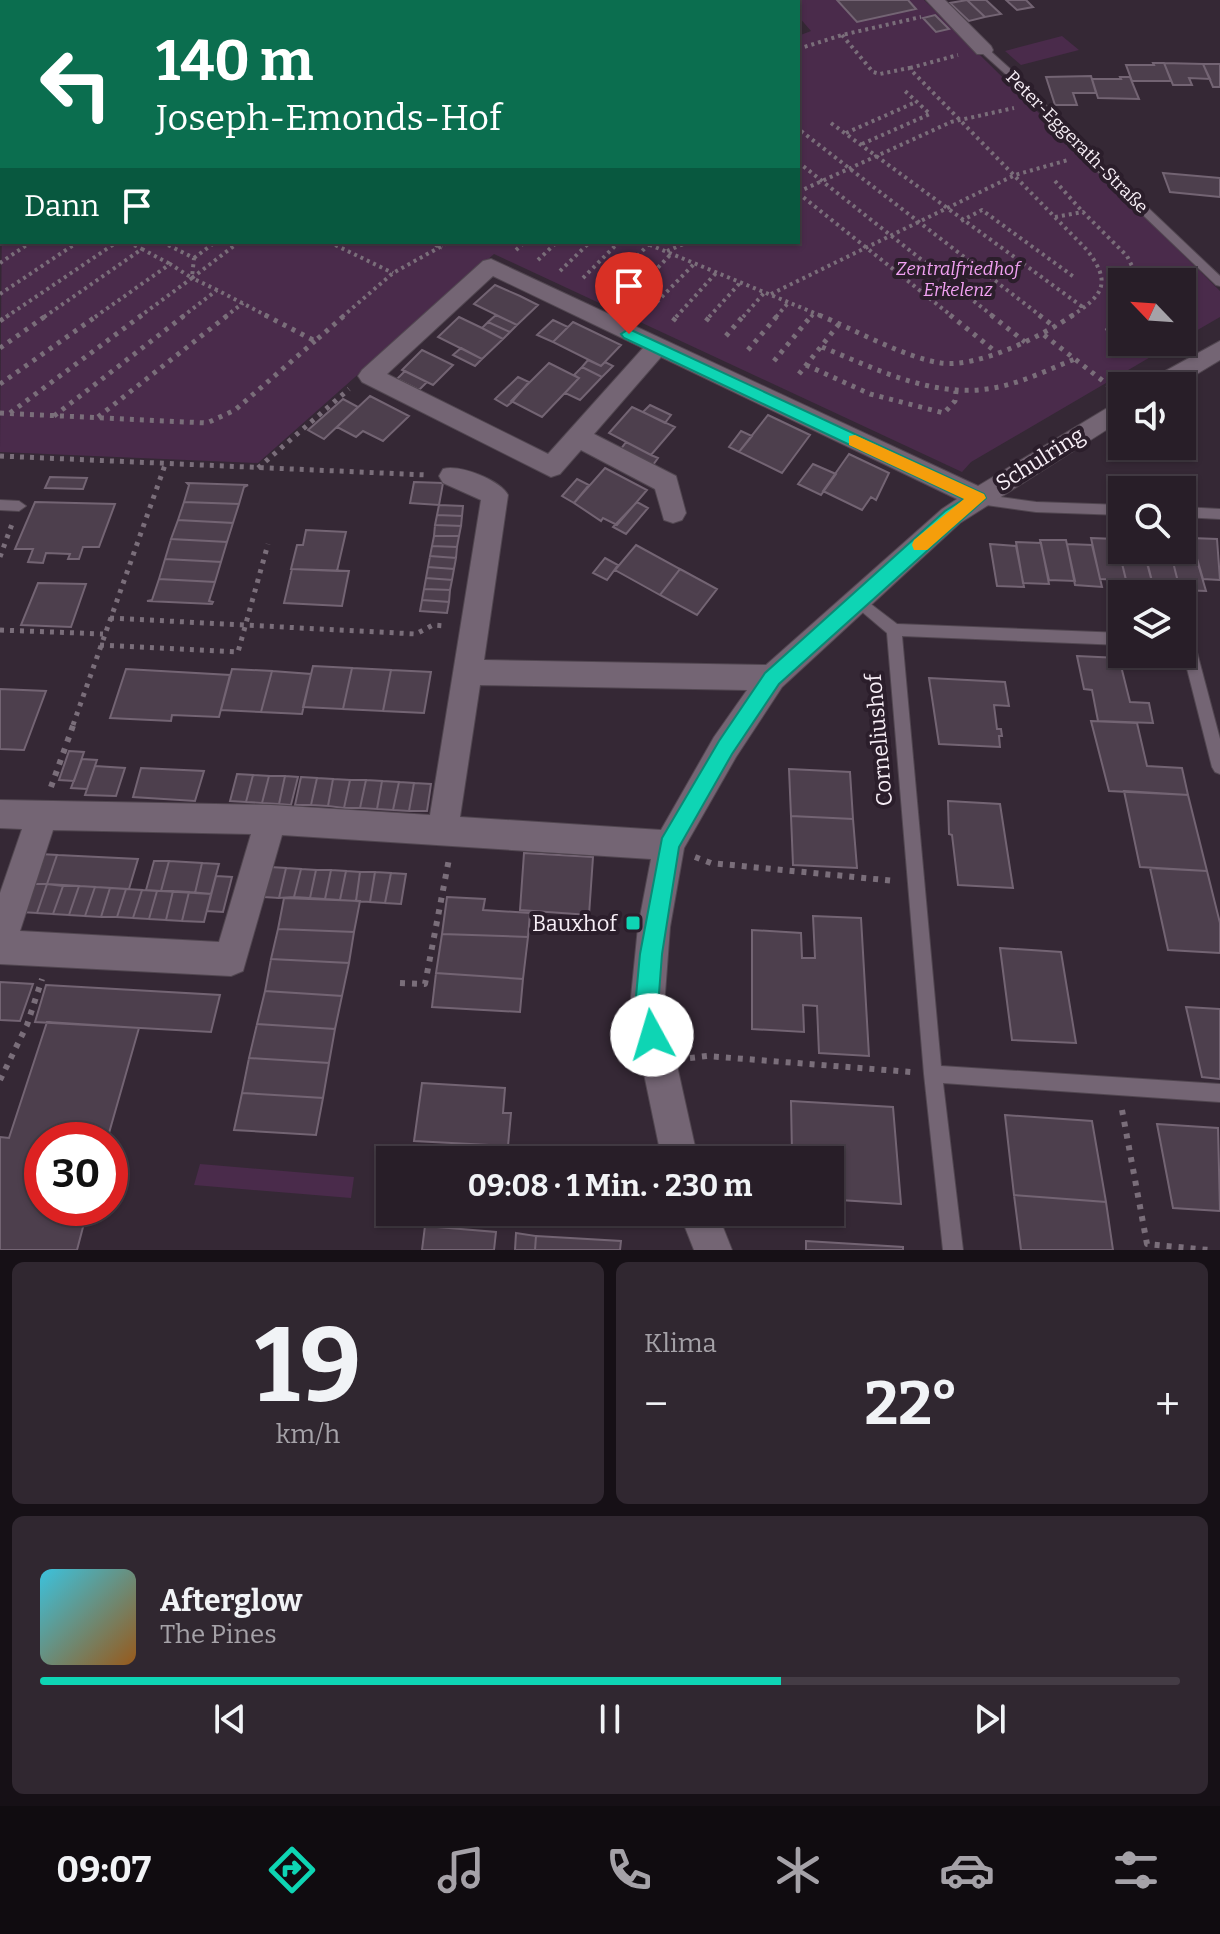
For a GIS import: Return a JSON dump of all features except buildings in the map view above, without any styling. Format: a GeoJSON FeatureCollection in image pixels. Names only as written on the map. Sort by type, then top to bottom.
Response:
{"type":"FeatureCollection","features":[{"type":"Feature","properties":{"kind":"street","name":"Peter-Eggerath-Straße"},"geometry":{"type":"LineString","coordinates":[[934,7],[984,50]]}},
{"type":"Feature","properties":{"kind":"street"},"geometry":{"type":"LineString","coordinates":[[656,348],[551,467],[370,376],[491,266],[656,348],[978,498]]}},
{"type":"Feature","properties":{"kind":"street"},"geometry":{"type":"LineString","coordinates":[[1181,372],[1220,349]]}},
{"type":"Feature","properties":{"kind":"street","name":"Schulring"},"geometry":{"type":"LineString","coordinates":[[677,1146],[647,1007],[654,927],[669,845],[725,747],[772,678],[951,516],[1108,417]]}},
{"type":"Feature","properties":{"kind":"street"},"geometry":{"type":"LineString","coordinates":[[578,437],[667,483],[673,513]]}},
{"type":"Feature","properties":{"kind":"street"},"geometry":{"type":"LineString","coordinates":[[449,830],[468,672],[495,495],[452,476]]}},
{"type":"Feature","properties":{"kind":"street"},"geometry":{"type":"LineString","coordinates":[[468,672],[772,678]]}},
{"type":"Feature","properties":{"kind":"street"},"geometry":{"type":"LineString","coordinates":[[0,814],[271,820],[669,845]]}},
{"type":"Feature","properties":{"kind":"street"},"geometry":{"type":"LineString","coordinates":[[42,815],[0,944],[231,959],[271,820]]}},
{"type":"Feature","properties":{"kind":"street"},"geometry":{"type":"LineString","coordinates":[[704,1226],[713,1250]]}},
{"type":"Feature","properties":{"kind":"lane","name":"Peter-Eggerath-Straße"},"geometry":{"type":"LineString","coordinates":[[984,50],[1014,77],[1101,169],[1220,282]]}},
{"type":"Feature","properties":{"kind":"lane"},"geometry":{"type":"LineString","coordinates":[[978,498],[1036,507],[1108,510]]}},
{"type":"Feature","properties":{"kind":"lane"},"geometry":{"type":"LineString","coordinates":[[0,505],[19,506]]}},
{"type":"Feature","properties":{"kind":"lane"},"geometry":{"type":"LineString","coordinates":[[1196,513],[1220,514]]}},
{"type":"Feature","properties":{"kind":"lane"},"geometry":{"type":"LineString","coordinates":[[859,601],[894,630],[1108,638]]}},
{"type":"Feature","properties":{"kind":"lane","name":"Corneliushof"},"geometry":{"type":"LineString","coordinates":[[894,630],[933,1074],[953,1250]]}},
{"type":"Feature","properties":{"kind":"lane"},"geometry":{"type":"LineString","coordinates":[[1194,668],[1220,767]]}},
{"type":"Feature","properties":{"kind":"lane"},"geometry":{"type":"LineString","coordinates":[[933,1074],[1220,1093]]}},
{"type":"Feature","properties":{"kind":"path"},"geometry":{"type":"LineString","coordinates":[[800,48],[934,7]]}},
{"type":"Feature","properties":{"kind":"path"},"geometry":{"type":"LineString","coordinates":[[842,35],[873,72],[880,74],[964,54]]}},
{"type":"Feature","properties":{"kind":"path"},"geometry":{"type":"LineString","coordinates":[[648,244],[839,324],[942,363],[967,361],[996,353],[1056,328],[1084,308],[1102,286],[1102,270],[1015,175],[909,68]]}},
{"type":"Feature","properties":{"kind":"path"},"geometry":{"type":"LineString","coordinates":[[861,144],[930,114],[904,90]]}},
{"type":"Feature","properties":{"kind":"path"},"geometry":{"type":"LineString","coordinates":[[846,133],[916,102]]}},
{"type":"Feature","properties":{"kind":"path"},"geometry":{"type":"LineString","coordinates":[[800,192],[951,122],[1014,108]]}},
{"type":"Feature","properties":{"kind":"path"},"geometry":{"type":"LineString","coordinates":[[831,123],[1084,308]]}},
{"type":"Feature","properties":{"kind":"path"},"geometry":{"type":"LineString","coordinates":[[801,131],[1056,328]]}},
{"type":"Feature","properties":{"kind":"path"},"geometry":{"type":"LineString","coordinates":[[726,336],[767,294],[1015,175],[1071,159]]}},
{"type":"Feature","properties":{"kind":"path"},"geometry":{"type":"LineString","coordinates":[[800,164],[1025,342]]}},
{"type":"Feature","properties":{"kind":"path"},"geometry":{"type":"LineString","coordinates":[[1055,181],[1127,256],[1133,268]]}},
{"type":"Feature","properties":{"kind":"path"},"geometry":{"type":"LineString","coordinates":[[800,195],[996,353]]}},
{"type":"Feature","properties":{"kind":"path"},"geometry":{"type":"LineString","coordinates":[[961,221],[982,210],[1074,277]]}},
{"type":"Feature","properties":{"kind":"path"},"geometry":{"type":"LineString","coordinates":[[1054,218],[1083,212]]}},
{"type":"Feature","properties":{"kind":"path"},"geometry":{"type":"LineString","coordinates":[[0,263],[28,244]]}},
{"type":"Feature","properties":{"kind":"path"},"geometry":{"type":"LineString","coordinates":[[0,294],[75,244]]}},
{"type":"Feature","properties":{"kind":"path"},"geometry":{"type":"LineString","coordinates":[[0,321],[114,244]]}},
{"type":"Feature","properties":{"kind":"path"},"geometry":{"type":"LineString","coordinates":[[132,244],[315,341]]}},
{"type":"Feature","properties":{"kind":"path"},"geometry":{"type":"LineString","coordinates":[[166,244],[194,258]]}},
{"type":"Feature","properties":{"kind":"path"},"geometry":{"type":"LineString","coordinates":[[192,278],[194,258],[212,244]]}},
{"type":"Feature","properties":{"kind":"path"},"geometry":{"type":"LineString","coordinates":[[10,413],[236,244]]}},
{"type":"Feature","properties":{"kind":"path"},"geometry":{"type":"LineString","coordinates":[[333,244],[393,273]]}},
{"type":"Feature","properties":{"kind":"path"},"geometry":{"type":"LineString","coordinates":[[433,244],[442,248]]}},
{"type":"Feature","properties":{"kind":"path"},"geometry":{"type":"LineString","coordinates":[[0,413],[207,423],[235,410],[407,262],[447,244]]}},
{"type":"Feature","properties":{"kind":"path"},"geometry":{"type":"LineString","coordinates":[[516,250],[523,244]]}},
{"type":"Feature","properties":{"kind":"path"},"geometry":{"type":"LineString","coordinates":[[538,260],[555,244]]}},
{"type":"Feature","properties":{"kind":"path"},"geometry":{"type":"LineString","coordinates":[[560,271],[588,244]]}},
{"type":"Feature","properties":{"kind":"path"},"geometry":{"type":"LineString","coordinates":[[583,278],[617,244]]}},
{"type":"Feature","properties":{"kind":"path"},"geometry":{"type":"LineString","coordinates":[[608,286],[645,244]]}},
{"type":"Feature","properties":{"kind":"path"},"geometry":{"type":"LineString","coordinates":[[665,251],[683,244]]}},
{"type":"Feature","properties":{"kind":"path"},"geometry":{"type":"LineString","coordinates":[[0,348],[142,249]]}},
{"type":"Feature","properties":{"kind":"path"},"geometry":{"type":"LineString","coordinates":[[624,303],[671,254]]}},
{"type":"Feature","properties":{"kind":"path"},"geometry":{"type":"LineString","coordinates":[[0,384],[170,264]]}},
{"type":"Feature","properties":{"kind":"path"},"geometry":{"type":"LineString","coordinates":[[647,312],[694,264]]}},
{"type":"Feature","properties":{"kind":"path"},"geometry":{"type":"LineString","coordinates":[[673,321],[716,273]]}},
{"type":"Feature","properties":{"kind":"path"},"geometry":{"type":"LineString","coordinates":[[706,321],[740,283]]}},
{"type":"Feature","properties":{"kind":"path"},"geometry":{"type":"LineString","coordinates":[[54,416],[217,290]]}},
{"type":"Feature","properties":{"kind":"path"},"geometry":{"type":"LineString","coordinates":[[97,417],[243,303]]}},
{"type":"Feature","properties":{"kind":"path"},"geometry":{"type":"LineString","coordinates":[[748,350],[788,303]]}},
{"type":"Feature","properties":{"kind":"path"},"geometry":{"type":"LineString","coordinates":[[774,361],[814,313]]}},
{"type":"Feature","properties":{"kind":"path"},"geometry":{"type":"LineString","coordinates":[[799,374],[839,324]]}},
{"type":"Feature","properties":{"kind":"path"},"geometry":{"type":"LineString","coordinates":[[1044,335],[1108,385]]}},
{"type":"Feature","properties":{"kind":"path"},"geometry":{"type":"LineString","coordinates":[[822,347],[904,380],[956,391],[990,388],[1075,359]]}},
{"type":"Feature","properties":{"kind":"path"},"geometry":{"type":"LineString","coordinates":[[806,365],[870,394],[944,413],[955,401],[956,391]]}},
{"type":"Feature","properties":{"kind":"path"},"geometry":{"type":"LineString","coordinates":[[258,468],[357,381],[370,376]]}},
{"type":"Feature","properties":{"kind":"path"},"geometry":{"type":"LineString","coordinates":[[0,456],[452,476]]}},
{"type":"Feature","properties":{"kind":"path"},"geometry":{"type":"LineString","coordinates":[[42,815],[103,634],[165,465]]}},
{"type":"Feature","properties":{"kind":"path"},"geometry":{"type":"LineString","coordinates":[[0,557],[19,506]]}},
{"type":"Feature","properties":{"kind":"path"},"geometry":{"type":"LineString","coordinates":[[100,645],[238,652],[268,544]]}},
{"type":"Feature","properties":{"kind":"path"},"geometry":{"type":"LineString","coordinates":[[110,618],[416,634],[433,625],[475,627]]}},
{"type":"Feature","properties":{"kind":"path"},"geometry":{"type":"LineString","coordinates":[[0,630],[103,634]]}},
{"type":"Feature","properties":{"kind":"path"},"geometry":{"type":"LineString","coordinates":[[400,983],[425,984],[449,830]]}},
{"type":"Feature","properties":{"kind":"path"},"geometry":{"type":"LineString","coordinates":[[669,845],[711,863],[915,883]]}},
{"type":"Feature","properties":{"kind":"path"},"geometry":{"type":"LineString","coordinates":[[0,1080],[27,1025],[52,948]]}},
{"type":"Feature","properties":{"kind":"path"},"geometry":{"type":"LineString","coordinates":[[657,1062],[707,1056],[933,1074]]}},
{"type":"Feature","properties":{"kind":"path"},"geometry":{"type":"LineString","coordinates":[[1118,1086],[1147,1244],[1209,1250]]}},
{"type":"Feature","properties":{"kind":"green space","name":"Zentralfriedhof Erkelenz"},"geometry":{"type":"Polygon","coordinates":[[[800,0],[924,0],[1220,291],[1220,317],[1196,331],[1196,268],[1108,268],[1108,356],[1152,356],[1125,372],[1108,372],[1108,382],[971,462],[962,472],[494,254],[258,463],[0,452],[2,244],[800,244],[800,35],[811,31],[800,18],[800,0]]]}},
{"type":"Feature","properties":{"kind":"green space"},"geometry":{"type":"Polygon","coordinates":[[[1062,36],[1079,50],[1021,65],[1005,51],[1062,36]]]}},
{"type":"Feature","properties":{"kind":"green space"},"geometry":{"type":"Polygon","coordinates":[[[200,1164],[354,1177],[351,1198],[194,1185],[200,1164]]]}},
{"type":"Feature","properties":{"kind":"slow traffic"},"geometry":{"type":"LineString","coordinates":[[855,441],[978,498],[951,516],[921,545]]}},
{"type":"Feature","properties":{"kind":"place","name":"Bauxhof"},"geometry":{"type":"Point","coordinates":[633,923]}},
{"type":"Feature","properties":{"kind":"route"},"geometry":{"type":"LineString","coordinates":[[629,334],[978,498],[951,516],[772,678],[725,747],[669,845],[651,954],[647,1007],[652,1035]]}}]}
